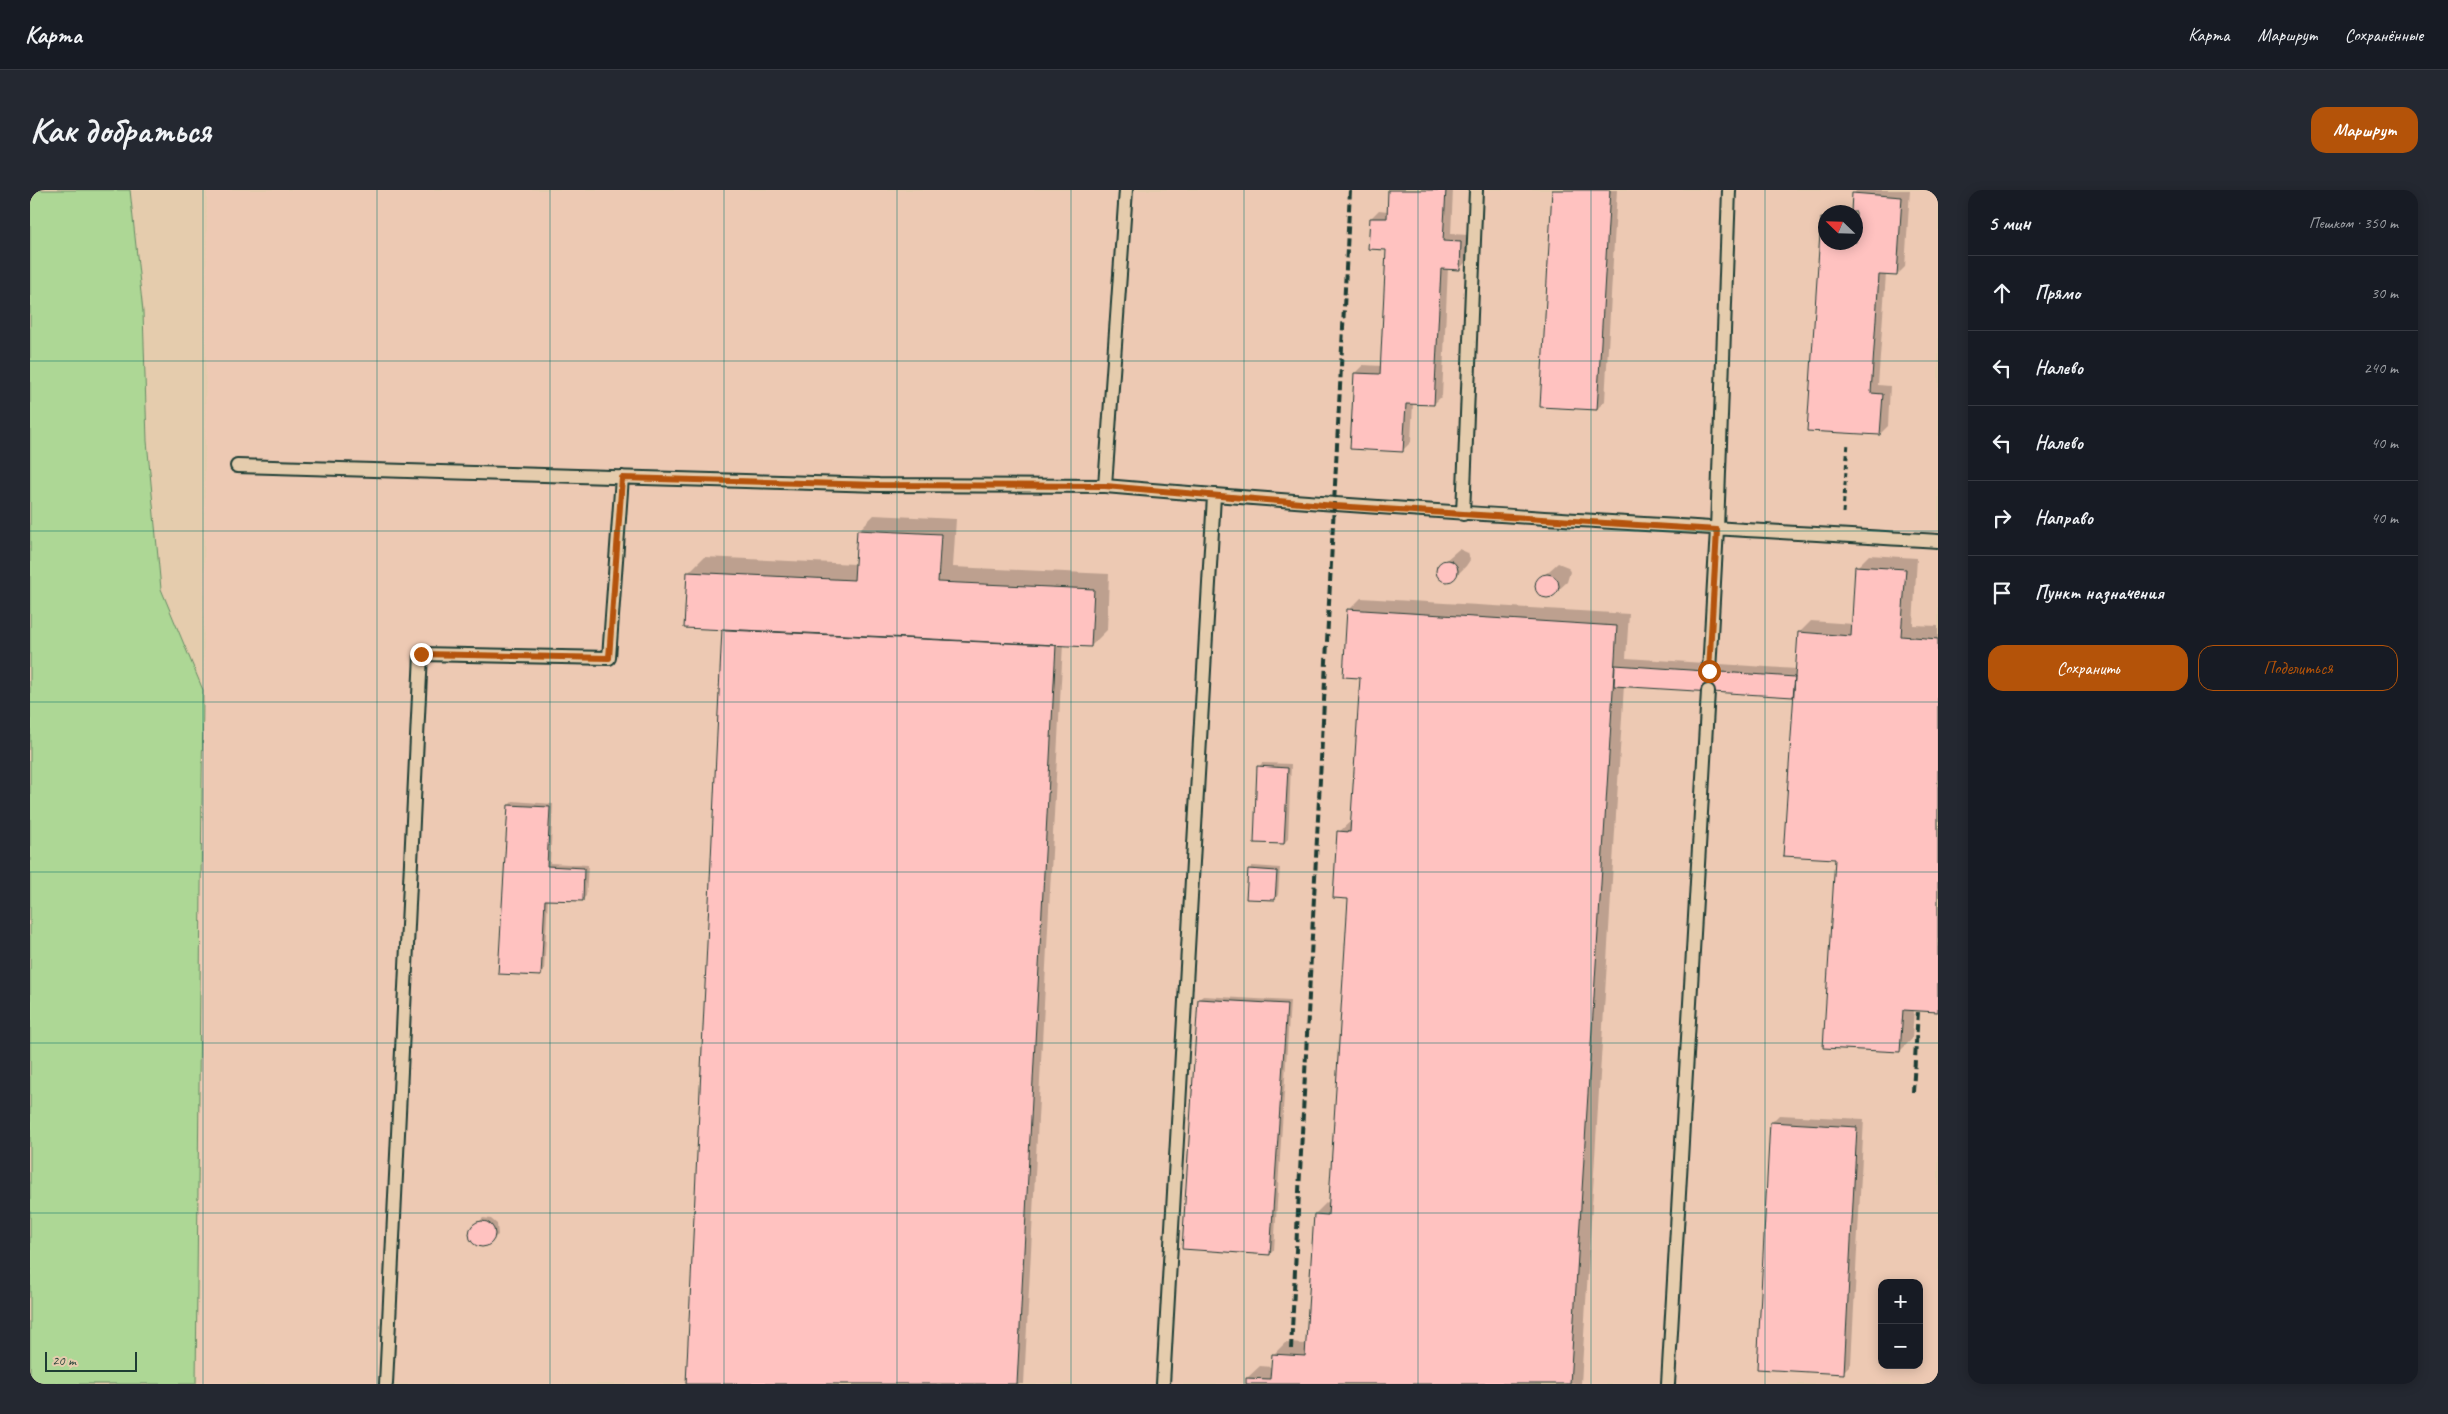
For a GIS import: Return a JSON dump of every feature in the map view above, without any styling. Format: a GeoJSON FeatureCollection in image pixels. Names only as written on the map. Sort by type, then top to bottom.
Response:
{"type":"FeatureCollection","features":[{"type":"Feature","properties":{"kind":"lane"},"geometry":{"type":"LineString","coordinates":[[1105,486],[1126,190]]}},
{"type":"Feature","properties":{"kind":"lane"},"geometry":{"type":"LineString","coordinates":[[1463,514],[1476,190]]}},
{"type":"Feature","properties":{"kind":"lane"},"geometry":{"type":"LineString","coordinates":[[1709,671],[1717,530],[1729,190]]}},
{"type":"Feature","properties":{"kind":"lane"},"geometry":{"type":"LineString","coordinates":[[237,466],[897,485],[1105,486],[1463,514],[1717,530],[1938,541]]}},
{"type":"Feature","properties":{"kind":"lane"},"geometry":{"type":"LineString","coordinates":[[386,1384],[421,654],[609,658],[622,478]]}},
{"type":"Feature","properties":{"kind":"lane"},"geometry":{"type":"LineString","coordinates":[[1163,1384],[1214,496]]}},
{"type":"Feature","properties":{"kind":"lane"},"geometry":{"type":"LineString","coordinates":[[1668,1384],[1708,691]]}},
{"type":"Feature","properties":{"kind":"path"},"geometry":{"type":"LineString","coordinates":[[1842,536],[1848,442]]}},
{"type":"Feature","properties":{"kind":"shaded area"},"geometry":{"type":"Polygon","coordinates":[[[207,190],[1938,190],[1938,1384],[198,1384],[207,190]]]}},
{"type":"Feature","properties":{"kind":"green space"},"geometry":{"type":"Polygon","coordinates":[[[30,190],[130,190],[143,312],[147,441],[161,589],[203,690],[196,1384],[30,1384],[30,190]]]}},
{"type":"Feature","properties":{"kind":"building"},"geometry":{"type":"Polygon","coordinates":[[[1388,190],[1446,190],[1443,241],[1461,242],[1460,270],[1441,269],[1434,405],[1406,404],[1403,452],[1350,449],[1354,373],[1380,374],[1386,250],[1368,249],[1370,218],[1387,218],[1388,190]]]}},
{"type":"Feature","properties":{"kind":"building"},"geometry":{"type":"Polygon","coordinates":[[[1552,190],[1610,190],[1597,410],[1540,407],[1552,190]]]}},
{"type":"Feature","properties":{"kind":"building"},"geometry":{"type":"Polygon","coordinates":[[[1852,193],[1902,197],[1897,276],[1879,275],[1871,393],[1883,394],[1880,435],[1807,431],[1819,250],[1863,250],[1863,205],[1851,205],[1852,193]]]}},
{"type":"Feature","properties":{"kind":"building"},"geometry":{"type":"Polygon","coordinates":[[[857,530],[941,534],[938,582],[1094,589],[1091,647],[684,628],[687,572],[854,580],[857,530]]]}},
{"type":"Feature","properties":{"kind":"building"},"geometry":{"type":"Polygon","coordinates":[[[1447,560],[1455,563],[1458,571],[1455,579],[1447,582],[1439,579],[1436,571],[1439,563],[1447,560]]]}},
{"type":"Feature","properties":{"kind":"building"},"geometry":{"type":"Polygon","coordinates":[[[1855,566],[1906,569],[1901,636],[1938,639],[1938,1012],[1903,1010],[1900,1052],[1823,1048],[1835,859],[1783,856],[1798,632],[1851,636],[1855,566]]]}},
{"type":"Feature","properties":{"kind":"building"},"geometry":{"type":"Polygon","coordinates":[[[1547,574],[1555,578],[1559,586],[1555,594],[1547,598],[1539,594],[1535,586],[1539,578],[1547,574]]]}},
{"type":"Feature","properties":{"kind":"building"},"geometry":{"type":"Polygon","coordinates":[[[1347,609],[1617,626],[1570,1384],[1246,1384],[1246,1378],[1270,1379],[1272,1354],[1305,1356],[1314,1214],[1328,1215],[1348,899],[1333,898],[1337,831],[1350,832],[1360,678],[1343,677],[1347,609]]]}},
{"type":"Feature","properties":{"kind":"building"},"geometry":{"type":"Polygon","coordinates":[[[722,629],[1056,645],[1017,1384],[686,1384],[722,629]]]}},
{"type":"Feature","properties":{"kind":"building"},"geometry":{"type":"Polygon","coordinates":[[[1615,665],[1795,677],[1793,697],[1614,686],[1615,665]]]}},
{"type":"Feature","properties":{"kind":"building"},"geometry":{"type":"Polygon","coordinates":[[[1257,766],[1288,768],[1284,844],[1254,843],[1257,766]]]}},
{"type":"Feature","properties":{"kind":"building"},"geometry":{"type":"Polygon","coordinates":[[[508,805],[550,807],[547,866],[584,868],[583,901],[545,900],[541,976],[498,974],[508,805]]]}},
{"type":"Feature","properties":{"kind":"building"},"geometry":{"type":"Polygon","coordinates":[[[1248,869],[1277,871],[1275,900],[1246,899],[1248,869]]]}},
{"type":"Feature","properties":{"kind":"building"},"geometry":{"type":"Polygon","coordinates":[[[1198,999],[1287,1004],[1270,1255],[1182,1249],[1198,999]]]}},
{"type":"Feature","properties":{"kind":"building"},"geometry":{"type":"Polygon","coordinates":[[[1770,1122],[1857,1127],[1844,1374],[1757,1369],[1770,1122]]]}},
{"type":"Feature","properties":{"kind":"building"},"geometry":{"type":"Polygon","coordinates":[[[482,1221],[491,1225],[495,1234],[491,1243],[482,1247],[473,1243],[469,1234],[473,1225],[482,1221]]]}},
{"type":"Feature","properties":{"kind":"railway"},"geometry":{"type":"LineString","coordinates":[[1291,1349],[1350,190]]}},
{"type":"Feature","properties":{"kind":"railway"},"geometry":{"type":"LineString","coordinates":[[1913,1092],[1918,1011]]}},
{"type":"Feature","properties":{"kind":"route"},"geometry":{"type":"LineString","coordinates":[[421,654],[609,658],[622,478],[925,486],[1105,486],[1335,506],[1717,530],[1709,671]]}}]}
